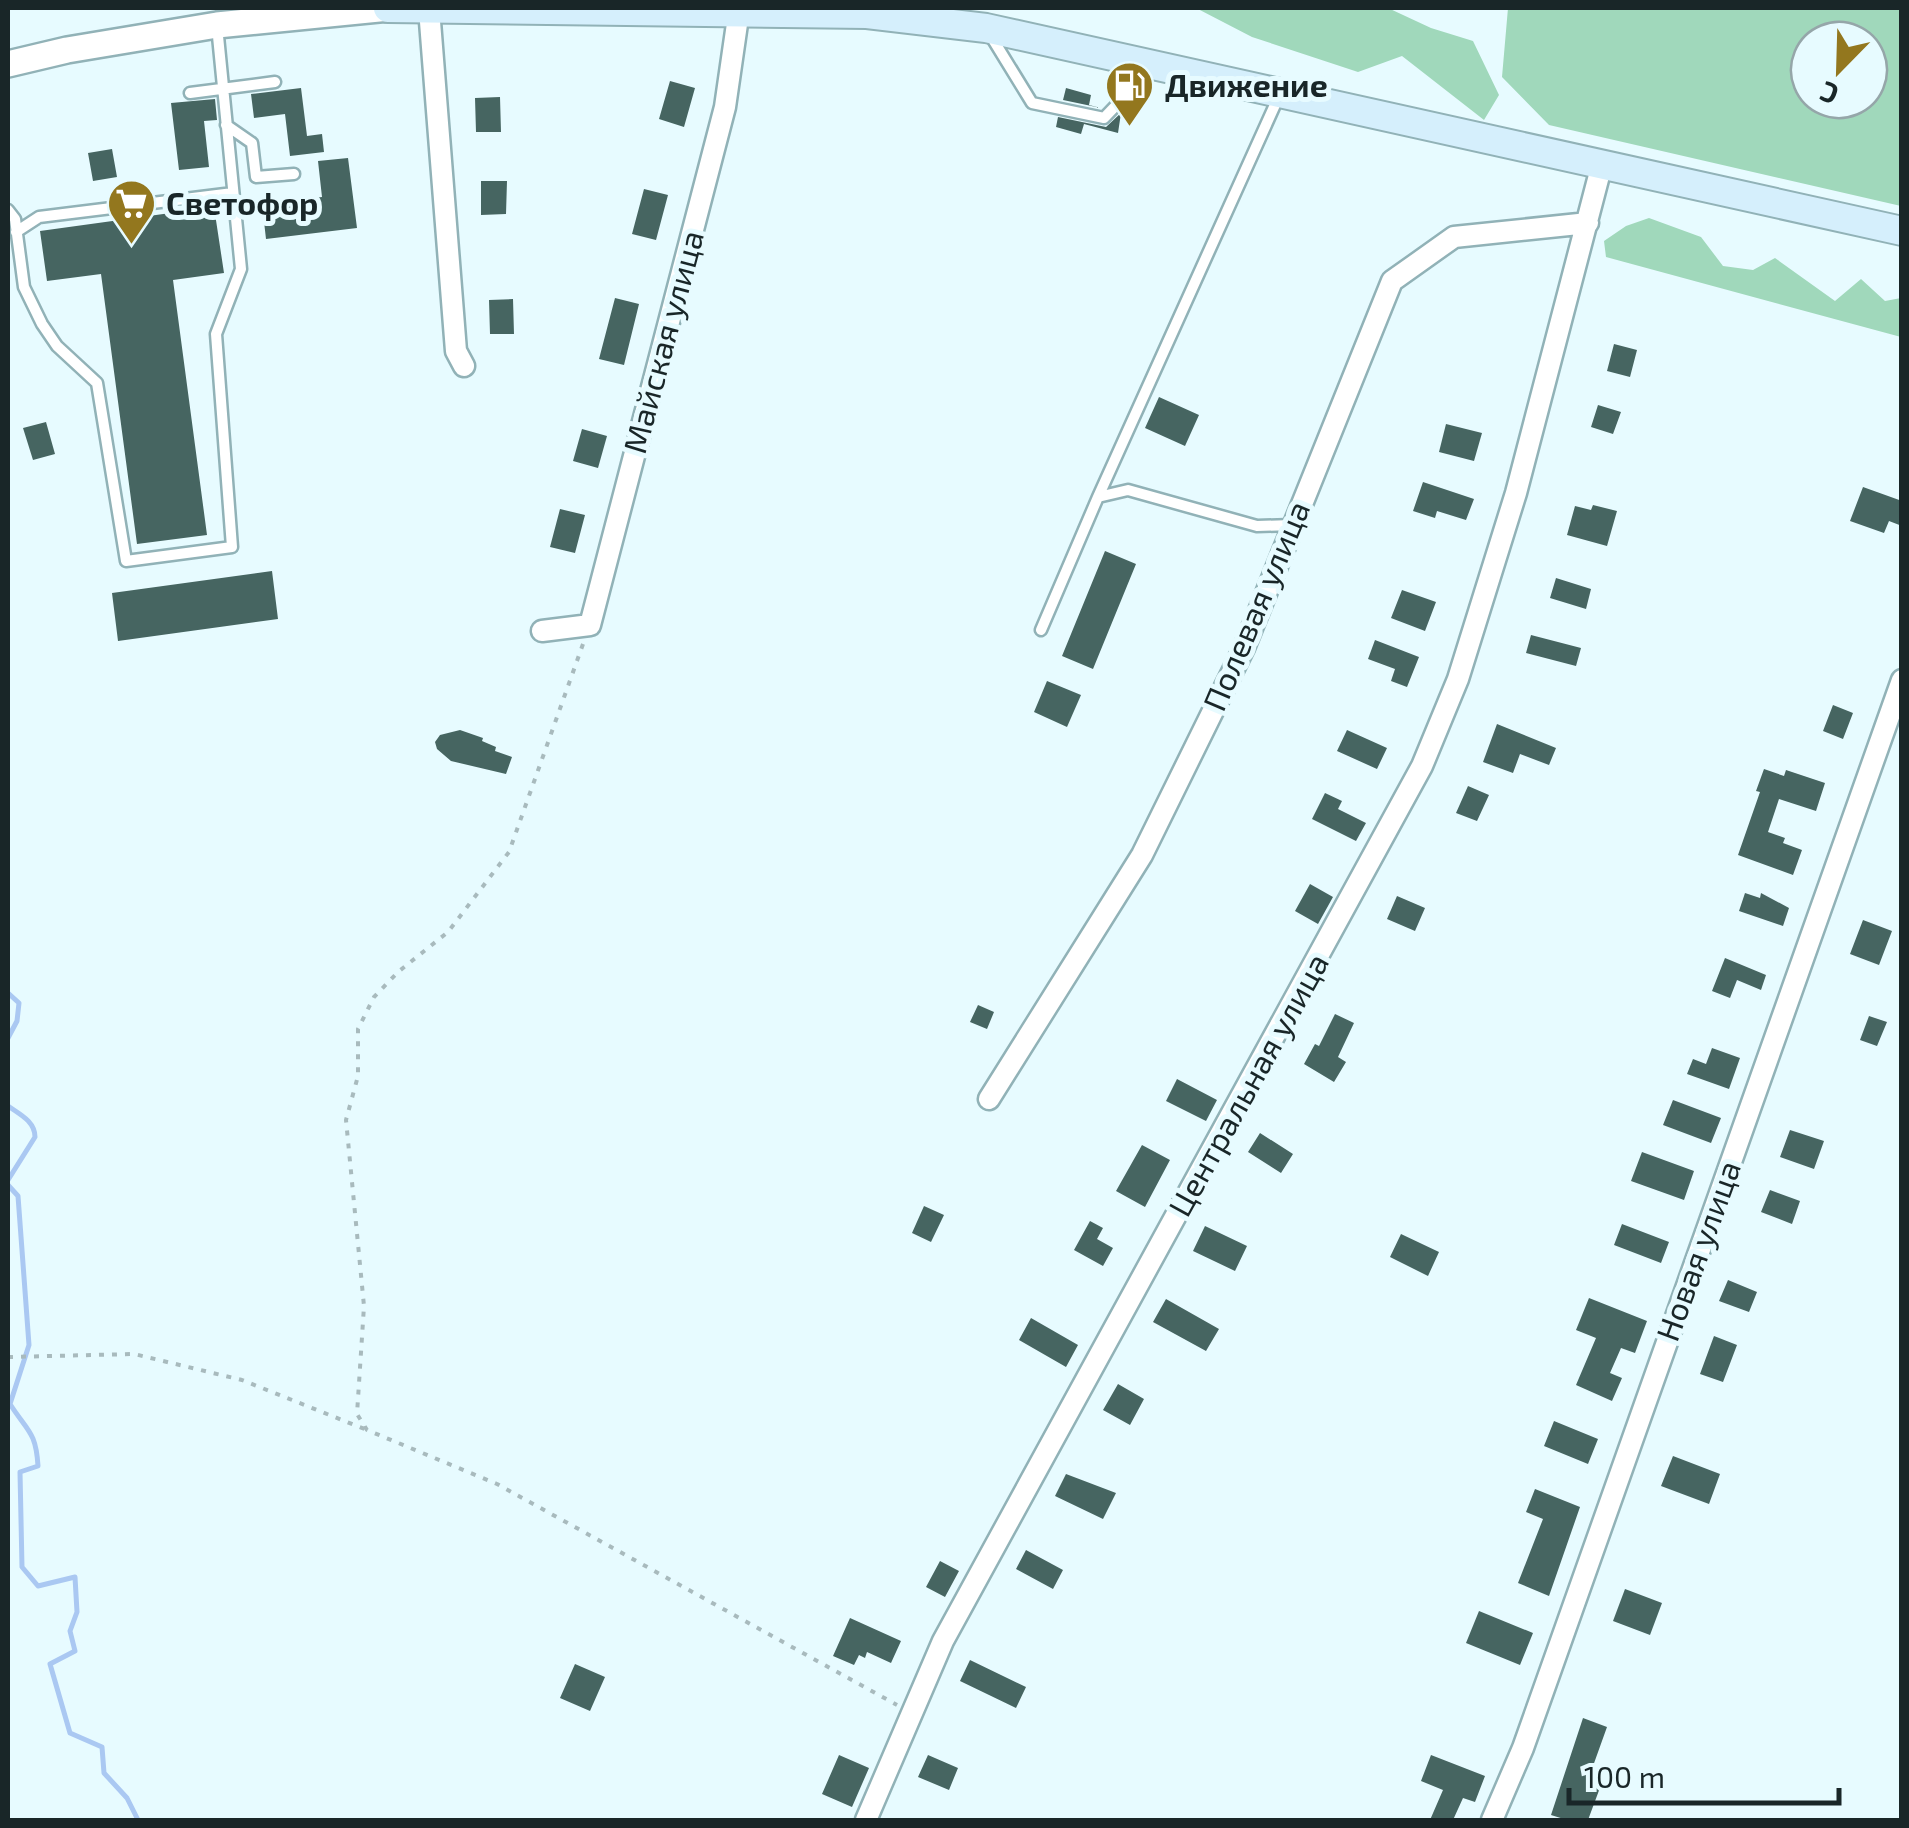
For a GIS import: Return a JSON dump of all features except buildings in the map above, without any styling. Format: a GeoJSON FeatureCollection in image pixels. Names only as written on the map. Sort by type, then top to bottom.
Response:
{"type":"FeatureCollection","features":[{"type":"Feature","properties":{"kind":"main road"},"geometry":{"type":"LineString","coordinates":[[388,8],[867,14],[986,28],[1902,231]]}},
{"type":"Feature","properties":{"kind":"street"},"geometry":{"type":"LineString","coordinates":[[8,64],[218,25],[388,8]]}},
{"type":"Feature","properties":{"kind":"street"},"geometry":{"type":"LineString","coordinates":[[429,8],[456,350],[464,366]]}},
{"type":"Feature","properties":{"kind":"street","name":"Майская улица"},"geometry":{"type":"LineString","coordinates":[[590,625],[725,107],[739,10]]}},
{"type":"Feature","properties":{"kind":"street","name":"Центральная улица"},"geometry":{"type":"LineString","coordinates":[[866,1820],[943,1641],[1422,766],[1458,679],[1505,530],[1602,164]]}},
{"type":"Feature","properties":{"kind":"street","name":"Полевая улица"},"geometry":{"type":"LineString","coordinates":[[989,1099],[1142,855],[1244,648],[1392,281],[1454,237],[1588,223]]}},
{"type":"Feature","properties":{"kind":"street"},"geometry":{"type":"LineString","coordinates":[[542,631],[590,625]]}},
{"type":"Feature","properties":{"kind":"street","name":"Новая улица"},"geometry":{"type":"LineString","coordinates":[[1492,1820],[1523,1748],[1902,680]]}},
{"type":"Feature","properties":{"kind":"lane"},"geometry":{"type":"LineString","coordinates":[[8,210],[15,219],[24,287],[42,324],[57,346],[97,382],[126,561],[232,547],[216,334],[241,270],[218,25]]}},
{"type":"Feature","properties":{"kind":"lane"},"geometry":{"type":"LineString","coordinates":[[986,28],[1032,103],[1104,118],[1156,64]]}},
{"type":"Feature","properties":{"kind":"lane"},"geometry":{"type":"LineString","coordinates":[[190,93],[274,82]]}},
{"type":"Feature","properties":{"kind":"lane"},"geometry":{"type":"LineString","coordinates":[[1042,630],[1281,92]]}},
{"type":"Feature","properties":{"kind":"lane"},"geometry":{"type":"LineString","coordinates":[[226,125],[252,143],[256,178],[294,174]]}},
{"type":"Feature","properties":{"kind":"lane"},"geometry":{"type":"LineString","coordinates":[[16,232],[39,217],[234,193]]}},
{"type":"Feature","properties":{"kind":"lane"},"geometry":{"type":"LineString","coordinates":[[1098,497],[1128,490],[1257,526],[1293,525]]}},
{"type":"Feature","properties":{"kind":"path"},"geometry":{"type":"LineString","coordinates":[[367,1430],[357,1414],[364,1306],[346,1120],[358,1076],[358,1029],[374,997],[448,932],[509,852],[590,625]]}},
{"type":"Feature","properties":{"kind":"path"},"geometry":{"type":"LineString","coordinates":[[8,1358],[134,1354],[242,1380],[497,1484],[910,1712]]}},
{"type":"Feature","properties":{"kind":"green space"},"geometry":{"type":"Polygon","coordinates":[[[1196,8],[1388,8],[1431,28],[1473,41],[1499,95],[1484,120],[1402,56],[1358,72],[1252,37],[1196,8]]]}},
{"type":"Feature","properties":{"kind":"green space"},"geometry":{"type":"Polygon","coordinates":[[[1508,8],[1901,8],[1901,206],[1549,125],[1502,77],[1508,8]]]}},
{"type":"Feature","properties":{"kind":"green space"},"geometry":{"type":"Polygon","coordinates":[[[1649,218],[1701,237],[1723,266],[1753,270],[1775,258],[1835,301],[1861,279],[1885,301],[1901,298],[1901,337],[1606,257],[1604,241],[1626,226],[1649,218]]]}},
{"type":"Feature","properties":{"kind":"waterway"},"geometry":{"type":"LineString","coordinates":[[8,993],[19,1003],[17,1021],[8,1038]]}},
{"type":"Feature","properties":{"kind":"waterway"},"geometry":{"type":"LineString","coordinates":[[8,1106],[29,1122],[35,1137],[8,1180]]}},
{"type":"Feature","properties":{"kind":"waterway"},"geometry":{"type":"LineString","coordinates":[[8,1185],[18,1196],[29,1345],[10,1404],[33,1438],[38,1466],[20,1472],[22,1567],[38,1586],[75,1577],[77,1612],[70,1631],[75,1651],[50,1664],[70,1733],[102,1747],[104,1773],[127,1798],[138,1820]]}},
{"type":"Feature","properties":{"kind":"place","name":"Движение"},"geometry":{"type":"Point","coordinates":[1130,128]}},
{"type":"Feature","properties":{"kind":"place","name":"Светофор"},"geometry":{"type":"Point","coordinates":[131,246]}}]}
